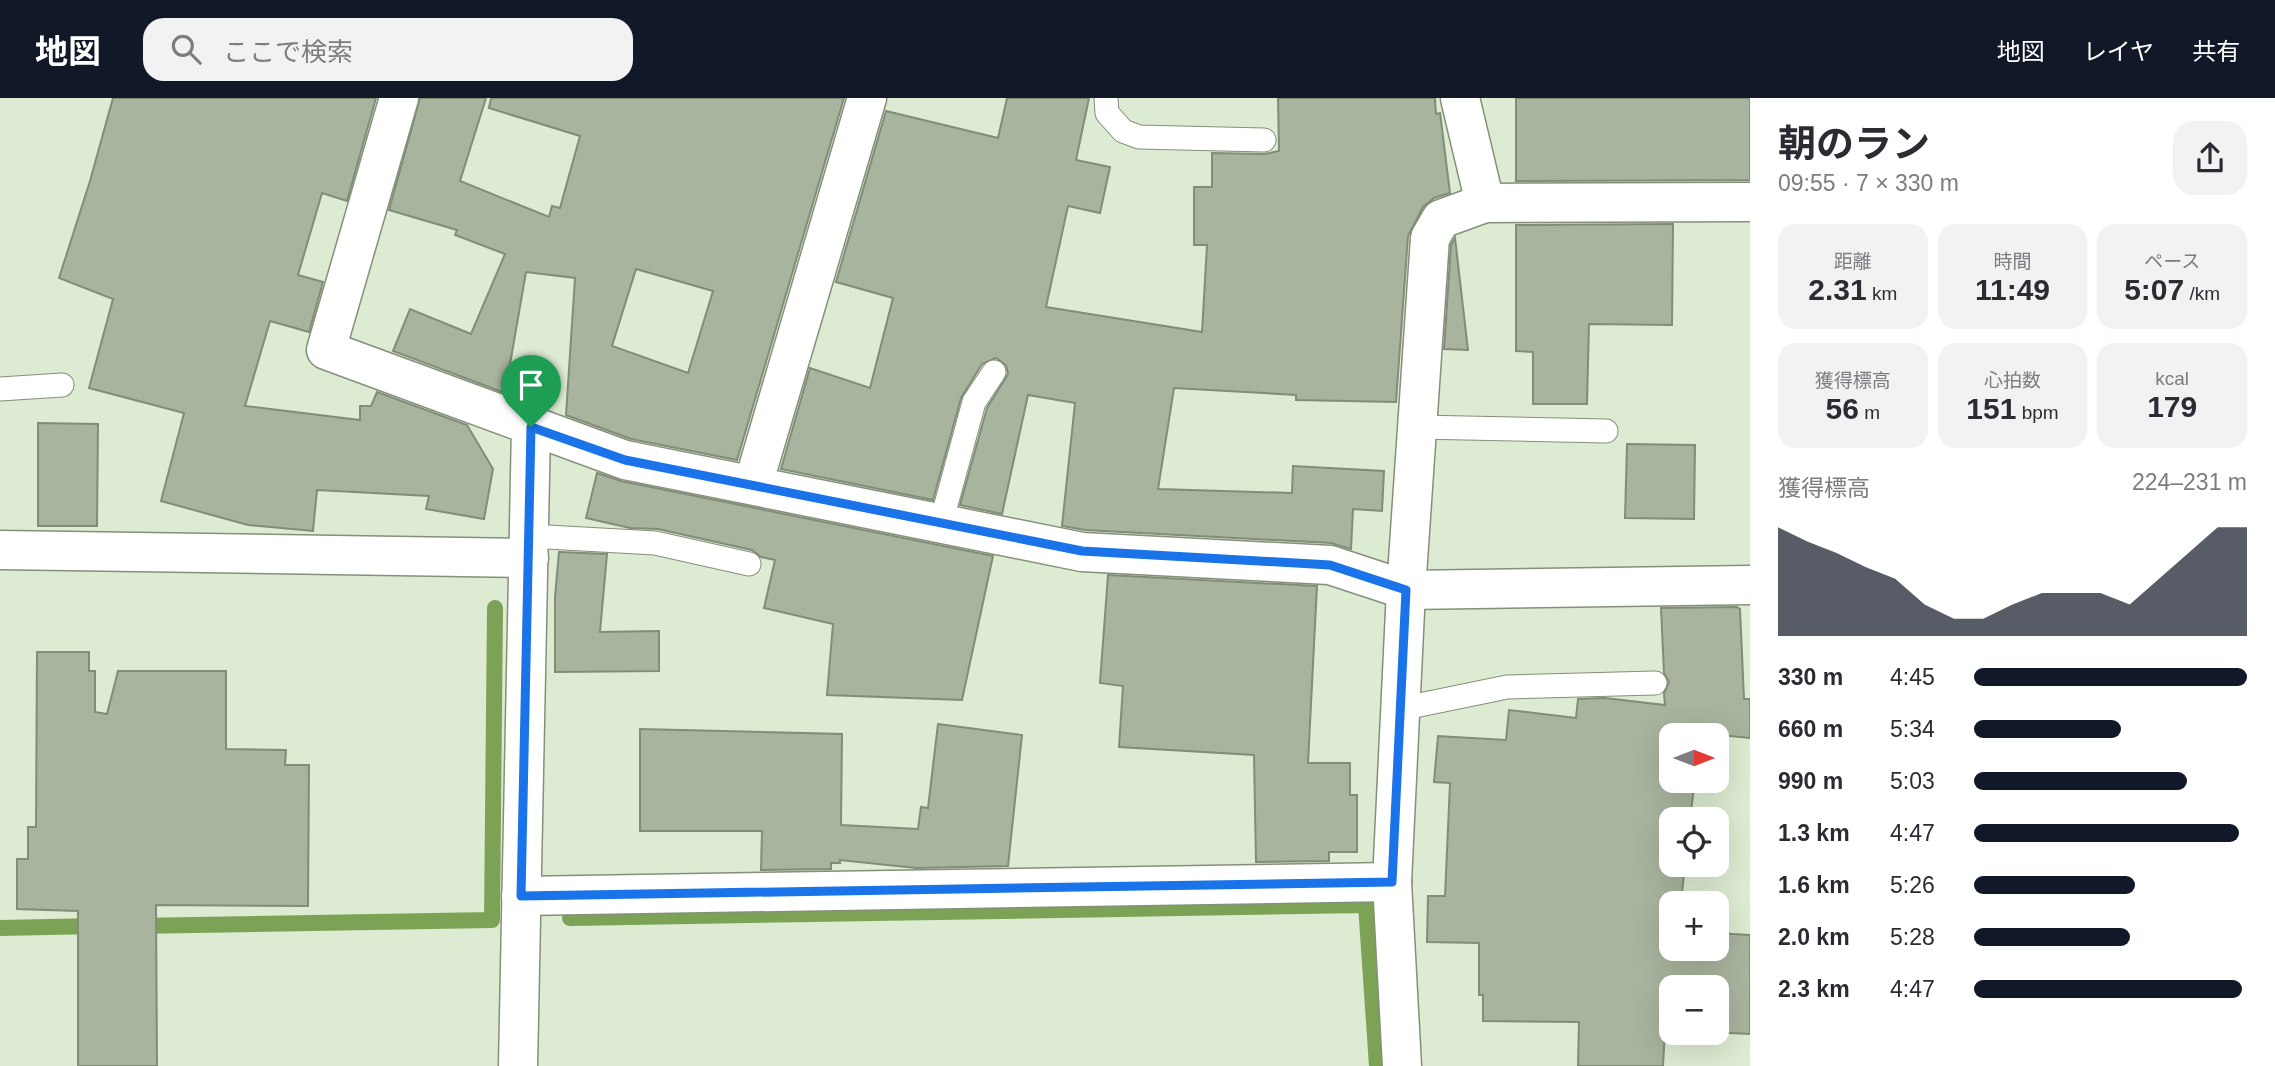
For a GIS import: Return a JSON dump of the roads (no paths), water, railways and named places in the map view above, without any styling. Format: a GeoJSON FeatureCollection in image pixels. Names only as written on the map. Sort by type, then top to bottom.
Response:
{"type":"FeatureCollection","features":[{"type":"Feature","properties":{"kind":"street"},"geometry":{"type":"LineString","coordinates":[[399,98],[326,350],[531,427],[625,460],[1082,551],[1330,565],[1406,590],[1750,585]]}},
{"type":"Feature","properties":{"kind":"street"},"geometry":{"type":"LineString","coordinates":[[753,485],[867,98]]}},
{"type":"Feature","properties":{"kind":"street"},"geometry":{"type":"LineString","coordinates":[[1460,98],[1485,203]]}},
{"type":"Feature","properties":{"kind":"street"},"geometry":{"type":"LineString","coordinates":[[1402,1066],[1392,882],[1406,590],[1430,238],[1441,219],[1485,203],[1750,202]]}},
{"type":"Feature","properties":{"kind":"street"},"geometry":{"type":"LineString","coordinates":[[518,1066],[531,427]]}},
{"type":"Feature","properties":{"kind":"street"},"geometry":{"type":"LineString","coordinates":[[0,550],[529,547]]}},
{"type":"Feature","properties":{"kind":"street"},"geometry":{"type":"LineString","coordinates":[[521,896],[1392,882]]}},
{"type":"Feature","properties":{"kind":"lane"},"geometry":{"type":"LineString","coordinates":[[1106,98],[1107,113],[1124,131],[1139,137],[1264,140]]}},
{"type":"Feature","properties":{"kind":"lane"},"geometry":{"type":"LineString","coordinates":[[941,523],[974,402],[994,372]]}},
{"type":"Feature","properties":{"kind":"lane"},"geometry":{"type":"LineString","coordinates":[[0,389],[62,386]]}},
{"type":"Feature","properties":{"kind":"lane"},"geometry":{"type":"LineString","coordinates":[[1417,427],[1606,431]]}},
{"type":"Feature","properties":{"kind":"lane"},"geometry":{"type":"LineString","coordinates":[[529,547],[655,543],[749,564]]}},
{"type":"Feature","properties":{"kind":"lane"},"geometry":{"type":"LineString","coordinates":[[1401,709],[1507,687],[1654,684]]}},
{"type":"Feature","properties":{"kind":"waterway"},"geometry":{"type":"LineString","coordinates":[[134,926],[492,920],[495,608]]}},
{"type":"Feature","properties":{"kind":"waterway"},"geometry":{"type":"LineString","coordinates":[[570,918],[1366,905],[1377,1066]]}},
{"type":"Feature","properties":{"kind":"waterway"},"geometry":{"type":"LineString","coordinates":[[0,928],[98,926]]}}]}
